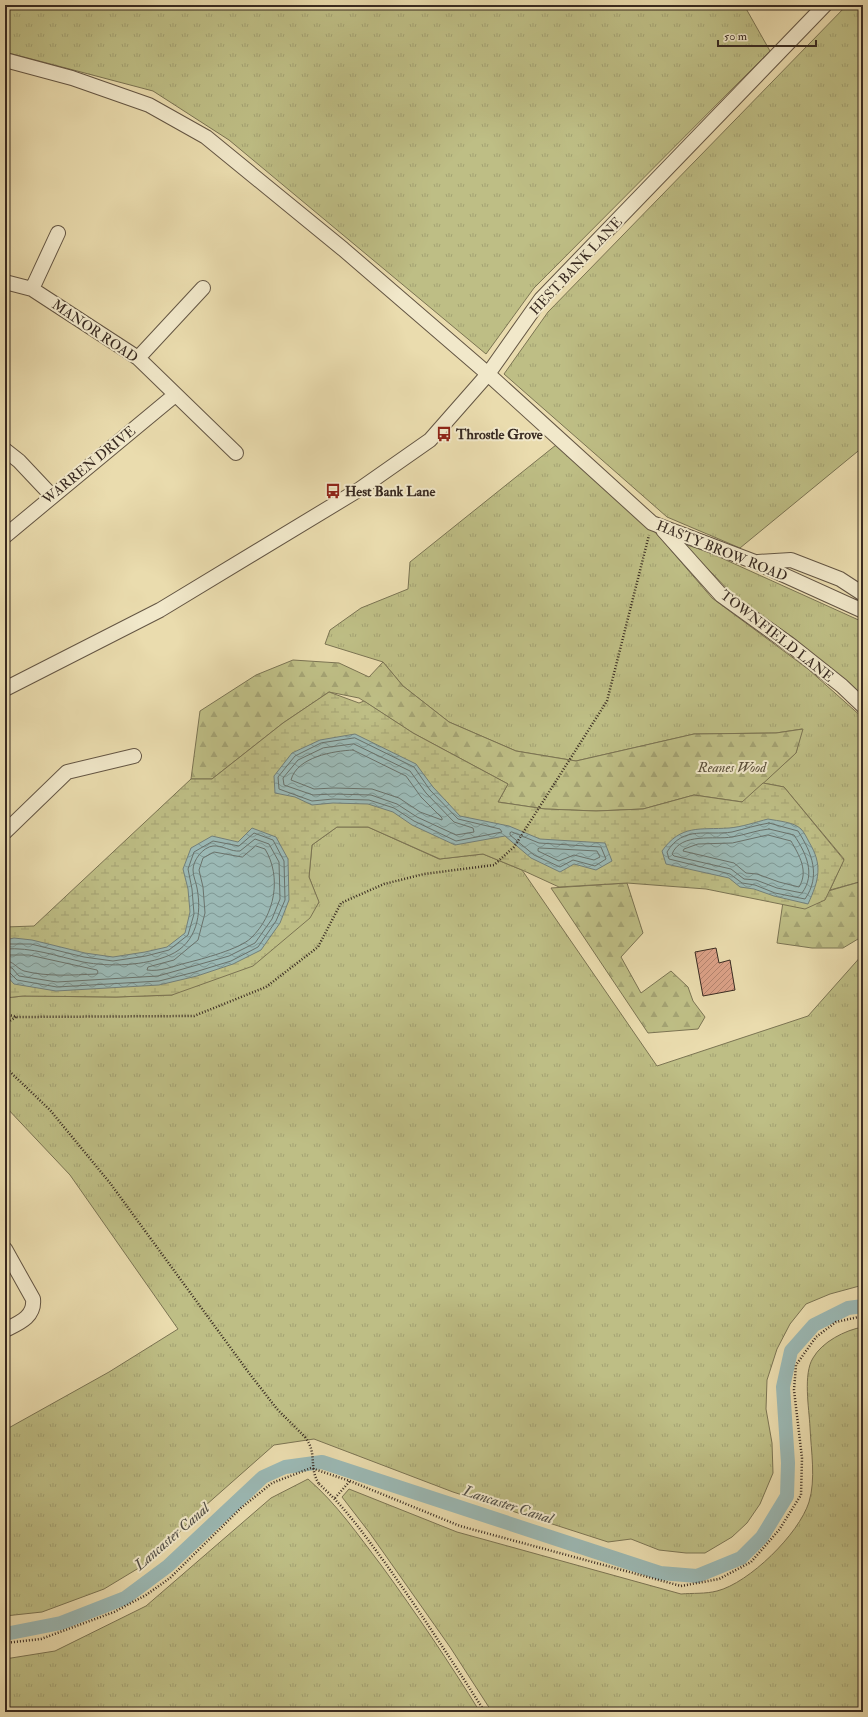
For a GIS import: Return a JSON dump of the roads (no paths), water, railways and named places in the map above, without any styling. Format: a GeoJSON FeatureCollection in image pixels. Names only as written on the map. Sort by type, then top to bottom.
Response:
{"type":"FeatureCollection","features":[{"type":"Feature","properties":{"kind":"street","name":"HEST BANK LANE"},"geometry":{"type":"LineString","coordinates":[[6,686],[160,610],[360,489],[430,440],[488,374],[541,300],[825,5]]}},
{"type":"Feature","properties":{"kind":"street"},"geometry":{"type":"LineString","coordinates":[[5,60],[72,78],[149,105],[206,138],[343,250],[488,374]]}},
{"type":"Feature","properties":{"kind":"street"},"geometry":{"type":"LineString","coordinates":[[32,289],[58,233]]}},
{"type":"Feature","properties":{"kind":"street","name":"MANOR ROAD"},"geometry":{"type":"LineString","coordinates":[[5,282],[32,289],[138,358],[236,453]]}},
{"type":"Feature","properties":{"kind":"street"},"geometry":{"type":"LineString","coordinates":[[138,358],[203,288]]}},
{"type":"Feature","properties":{"kind":"street","name":"HASTY BROW ROAD"},"geometry":{"type":"LineString","coordinates":[[488,374],[657,525],[755,562],[863,611]]}},
{"type":"Feature","properties":{"kind":"street","name":"WARREN DRIVE"},"geometry":{"type":"LineString","coordinates":[[5,536],[175,395]]}},
{"type":"Feature","properties":{"kind":"street"},"geometry":{"type":"LineString","coordinates":[[5,450],[19,461],[52,496]]}},
{"type":"Feature","properties":{"kind":"street","name":"TOWNFIELD LANE"},"geometry":{"type":"LineString","coordinates":[[657,525],[721,595],[793,647],[842,686],[863,706]]}},
{"type":"Feature","properties":{"kind":"street"},"geometry":{"type":"LineString","coordinates":[[755,562],[791,560],[840,579],[863,594]]}},
{"type":"Feature","properties":{"kind":"street"},"geometry":{"type":"LineString","coordinates":[[5,832],[67,772],[134,756]]}},
{"type":"Feature","properties":{"kind":"street"},"geometry":{"type":"LineString","coordinates":[[5,1249],[33,1299],[34,1307],[30,1315],[22,1322],[5,1330]]}},
{"type":"Feature","properties":{"kind":"water"},"geometry":{"type":"Polygon","coordinates":[[[355,734],[416,764],[433,787],[460,816],[509,826],[540,839],[605,843],[612,861],[596,870],[574,864],[560,872],[531,858],[505,836],[455,845],[412,825],[393,812],[368,804],[333,803],[312,805],[295,797],[275,793],[274,776],[292,753],[320,740],[355,734]]]}},
{"type":"Feature","properties":{"kind":"water"},"geometry":{"type":"Polygon","coordinates":[[[768,819],[786,822],[801,829],[813,850],[818,865],[818,873],[815,887],[808,904],[774,896],[754,889],[740,887],[729,878],[666,864],[662,851],[669,842],[684,832],[700,829],[744,826],[768,819]]]}},
{"type":"Feature","properties":{"kind":"water"},"geometry":{"type":"Polygon","coordinates":[[[252,828],[276,837],[288,859],[289,900],[280,923],[261,950],[233,964],[197,976],[159,985],[56,991],[14,984],[5,974],[5,940],[14,938],[32,940],[85,953],[113,957],[167,947],[185,933],[190,912],[188,889],[183,869],[191,848],[212,836],[238,842],[252,828]]]}},
{"type":"Feature","properties":{"kind":"waterway","name":"Lancaster Canal"},"geometry":{"type":"LineString","coordinates":[[5,1634],[61,1623],[125,1598],[168,1566],[263,1477],[285,1467],[322,1462],[660,1573],[697,1576],[741,1558],[762,1537],[787,1496],[788,1463],[783,1387],[791,1351],[814,1325],[848,1308],[863,1306]]}},
{"type":"Feature","properties":{"kind":"place","name":"Throstle Grove"},"geometry":{"type":"Point","coordinates":[444,434]}},
{"type":"Feature","properties":{"kind":"place","name":"Hest Bank Lane"},"geometry":{"type":"Point","coordinates":[333,491]}},
{"type":"Feature","properties":{"kind":"park label","name":"Reanes Wood"},"geometry":{"type":"Point","coordinates":[732,767]}}]}
